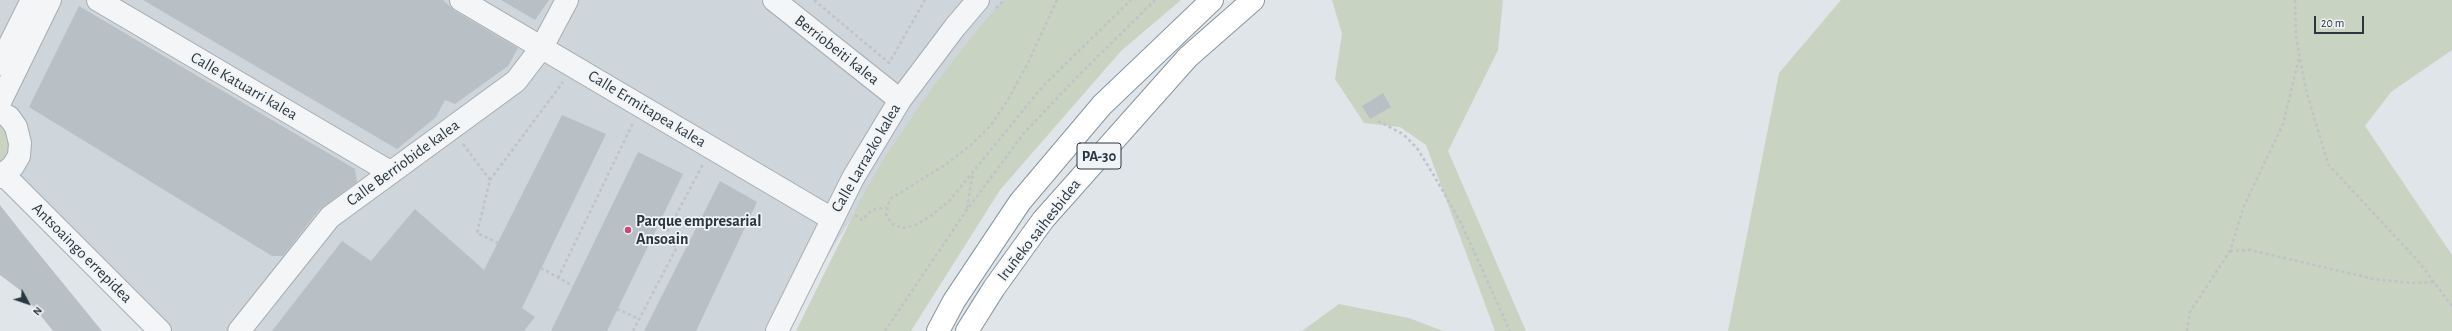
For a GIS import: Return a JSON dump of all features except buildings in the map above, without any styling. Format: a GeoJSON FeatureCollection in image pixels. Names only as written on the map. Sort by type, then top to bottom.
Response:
{"type":"FeatureCollection","features":[{"type":"Feature","properties":{"kind":"highway","name":"Iruñeko saihesbidea"},"geometry":{"type":"LineString","coordinates":[[938,331],[954,300],[1020,202],[1102,105],[1212,0]]}},
{"type":"Feature","properties":{"kind":"highway","name":"Iruñeko saihesbidea"},"geometry":{"type":"LineString","coordinates":[[967,331],[994,288],[1048,214],[1188,57],[1253,0]]}},
{"type":"Feature","properties":{"kind":"street"},"geometry":{"type":"LineString","coordinates":[[0,64],[32,0]]}},
{"type":"Feature","properties":{"kind":"street"},"geometry":{"type":"LineString","coordinates":[[0,102],[50,0]]}},
{"type":"Feature","properties":{"kind":"street","name":"Calle Katuarri kalea"},"geometry":{"type":"LineString","coordinates":[[98,0],[390,172]]}},
{"type":"Feature","properties":{"kind":"street","name":"Calle Ermitapea kalea"},"geometry":{"type":"LineString","coordinates":[[461,0],[841,219]]}},
{"type":"Feature","properties":{"kind":"street","name":"Calle Berriobide kalea"},"geometry":{"type":"LineString","coordinates":[[239,331],[330,217],[516,80],[542,47],[567,0]]}},
{"type":"Feature","properties":{"kind":"street","name":"Berriobeiti kalea"},"geometry":{"type":"LineString","coordinates":[[774,0],[900,100]]}},
{"type":"Feature","properties":{"kind":"street","name":"Calle Larrazko kalea"},"geometry":{"type":"LineString","coordinates":[[777,331],[799,285],[841,219],[852,178],[900,100],[955,27],[986,6]]}},
{"type":"Feature","properties":{"kind":"street"},"geometry":{"type":"LineString","coordinates":[[0,112],[9,117],[16,127],[20,143],[19,156],[13,166],[2,176]]}},
{"type":"Feature","properties":{"kind":"street","name":"Antsoaingo errepidea"},"geometry":{"type":"LineString","coordinates":[[2,176],[160,331]]}},
{"type":"Feature","properties":{"kind":"path"},"geometry":{"type":"LineString","coordinates":[[814,0],[889,63],[925,0]]}},
{"type":"Feature","properties":{"kind":"path"},"geometry":{"type":"LineString","coordinates":[[986,6],[1004,0]]}},
{"type":"Feature","properties":{"kind":"path"},"geometry":{"type":"LineString","coordinates":[[1057,0],[1028,63],[1009,98],[991,125],[972,144],[945,165],[893,196],[886,207],[888,221],[903,228],[915,225],[931,216],[950,200],[1043,86],[1131,0]]}},
{"type":"Feature","properties":{"kind":"path"},"geometry":{"type":"LineString","coordinates":[[885,331],[966,211],[1024,133],[1078,76],[1155,0]]}},
{"type":"Feature","properties":{"kind":"path"},"geometry":{"type":"LineString","coordinates":[[2295,0],[2296,37],[2299,56],[2306,90],[2328,164],[2436,282],[2452,306]]}},
{"type":"Feature","properties":{"kind":"path"},"geometry":{"type":"LineString","coordinates":[[2188,331],[2190,312],[2230,251],[2244,206],[2283,124],[2299,56]]}},
{"type":"Feature","properties":{"kind":"path"},"geometry":{"type":"LineString","coordinates":[[498,243],[477,234],[490,180],[563,82]]}},
{"type":"Feature","properties":{"kind":"path"},"geometry":{"type":"LineString","coordinates":[[1378,121],[1403,134],[1417,148],[1461,223],[1510,331]]}},
{"type":"Feature","properties":{"kind":"path"},"geometry":{"type":"LineString","coordinates":[[558,278],[633,122]]}},
{"type":"Feature","properties":{"kind":"path"},"geometry":{"type":"LineString","coordinates":[[460,141],[490,180]]}},
{"type":"Feature","properties":{"kind":"path"},"geometry":{"type":"LineString","coordinates":[[633,331],[677,247],[663,240],[704,164]]}},
{"type":"Feature","properties":{"kind":"path"},"geometry":{"type":"LineString","coordinates":[[966,211],[973,171]]}},
{"type":"Feature","properties":{"kind":"path"},"geometry":{"type":"LineString","coordinates":[[853,213],[862,220],[872,210],[886,207]]}},
{"type":"Feature","properties":{"kind":"path"},"geometry":{"type":"LineString","coordinates":[[841,219],[853,213],[856,208]]}},
{"type":"Feature","properties":{"kind":"path"},"geometry":{"type":"LineString","coordinates":[[2230,251],[2250,250],[2374,279],[2410,283],[2436,282]]}},
{"type":"Feature","properties":{"kind":"path"},"geometry":{"type":"LineString","coordinates":[[541,268],[573,286]]}},
{"type":"Feature","properties":{"kind":"path"},"geometry":{"type":"LineString","coordinates":[[617,309],[639,319]]}},
{"type":"Feature","properties":{"kind":"shaded area"},"geometry":{"type":"Polygon","coordinates":[[[0,0],[1012,0],[847,225],[781,331],[160,331],[4,175],[16,160],[0,113],[0,0]]]}},
{"type":"Feature","properties":{"kind":"green space"},"geometry":{"type":"Polygon","coordinates":[[[1004,0],[1181,0],[1121,51],[1000,190],[911,331],[796,331],[865,191],[887,154],[929,92],[983,23],[1004,0]]]}},
{"type":"Feature","properties":{"kind":"green space"},"geometry":{"type":"Polygon","coordinates":[[[1332,0],[1503,0],[1498,50],[1448,151],[1526,331],[1495,331],[1426,145],[1400,127],[1364,123],[1335,79],[1342,34],[1332,0]]]}},
{"type":"Feature","properties":{"kind":"green space"},"geometry":{"type":"Polygon","coordinates":[[[1841,0],[2452,0],[2452,50],[2391,92],[2365,126],[2452,255],[2452,331],[1728,331],[1779,73],[1841,0]]]}},
{"type":"Feature","properties":{"kind":"green space"},"geometry":{"type":"Polygon","coordinates":[[[0,121],[6,127],[10,144],[8,153],[0,163],[0,121]]]}},
{"type":"Feature","properties":{"kind":"green space"},"geometry":{"type":"Polygon","coordinates":[[[1339,304],[1409,318],[1443,331],[1302,331],[1339,304]]]}},
{"type":"Feature","properties":{"kind":"place","name":"Parque empresarial Ansoain"},"geometry":{"type":"Point","coordinates":[628,230]}}]}
